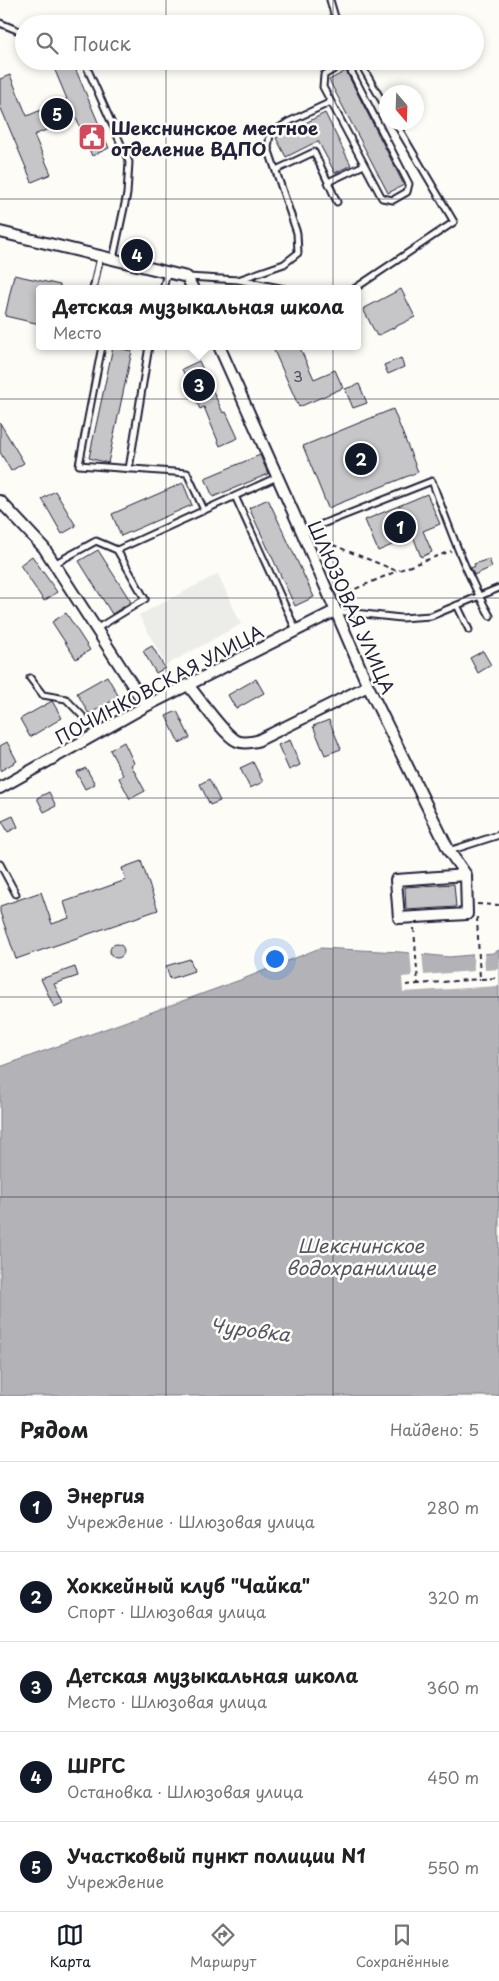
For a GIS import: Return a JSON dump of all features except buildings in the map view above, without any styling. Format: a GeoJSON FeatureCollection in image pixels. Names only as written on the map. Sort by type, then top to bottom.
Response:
{"type":"FeatureCollection","features":[{"type":"Feature","properties":{"kind":"street"},"geometry":{"type":"LineString","coordinates":[[0,232],[187,277],[191,285]]}},
{"type":"Feature","properties":{"kind":"street","name":"ШЛЮЗОВАЯ УЛИЦА"},"geometry":{"type":"LineString","coordinates":[[220,350],[302,532],[368,686],[448,851],[466,875]]}},
{"type":"Feature","properties":{"kind":"street"},"geometry":{"type":"LineString","coordinates":[[0,502],[44,548],[146,706]]}},
{"type":"Feature","properties":{"kind":"street","name":"ПОЧИНКОВСКАЯ УЛИЦА"},"geometry":{"type":"LineString","coordinates":[[0,788],[146,706],[335,611]]}},
{"type":"Feature","properties":{"kind":"street"},"geometry":{"type":"LineString","coordinates":[[188,685],[225,730],[235,740],[244,743],[256,741],[368,686]]}},
{"type":"Feature","properties":{"kind":"street"},"geometry":{"type":"LineString","coordinates":[[466,875],[467,914],[399,918],[396,880],[466,875]]}},
{"type":"Feature","properties":{"kind":"lane"},"geometry":{"type":"LineString","coordinates":[[330,0],[334,15]]}},
{"type":"Feature","properties":{"kind":"lane"},"geometry":{"type":"LineString","coordinates":[[0,24],[15,30]]}},
{"type":"Feature","properties":{"kind":"lane"},"geometry":{"type":"LineString","coordinates":[[88,70],[129,162],[127,194],[113,260]]}},
{"type":"Feature","properties":{"kind":"lane"},"geometry":{"type":"LineString","coordinates":[[333,70],[324,76],[323,87],[382,198],[393,200],[407,192],[410,184],[351,70]]}},
{"type":"Feature","properties":{"kind":"lane"},"geometry":{"type":"LineString","coordinates":[[364,70],[379,96]]}},
{"type":"Feature","properties":{"kind":"lane"},"geometry":{"type":"LineString","coordinates":[[238,280],[284,264],[298,253],[297,233],[268,148],[270,134],[288,122],[331,102]]}},
{"type":"Feature","properties":{"kind":"lane"},"geometry":{"type":"LineString","coordinates":[[360,285],[454,222],[400,130]]}},
{"type":"Feature","properties":{"kind":"lane"},"geometry":{"type":"LineString","coordinates":[[276,170],[314,152],[337,202]]}},
{"type":"Feature","properties":{"kind":"lane"},"geometry":{"type":"LineString","coordinates":[[328,182],[364,165]]}},
{"type":"Feature","properties":{"kind":"lane"},"geometry":{"type":"LineString","coordinates":[[94,285],[100,257]]}},
{"type":"Feature","properties":{"kind":"lane"},"geometry":{"type":"LineString","coordinates":[[164,285],[167,272]]}},
{"type":"Feature","properties":{"kind":"lane"},"geometry":{"type":"LineString","coordinates":[[187,277],[238,280],[264,285]]}},
{"type":"Feature","properties":{"kind":"lane"},"geometry":{"type":"LineString","coordinates":[[101,350],[79,465],[187,473],[204,510]]}},
{"type":"Feature","properties":{"kind":"lane"},"geometry":{"type":"LineString","coordinates":[[129,469],[148,350]]}},
{"type":"Feature","properties":{"kind":"lane"},"geometry":{"type":"LineString","coordinates":[[117,550],[277,477]]}},
{"type":"Feature","properties":{"kind":"lane"},"geometry":{"type":"LineString","coordinates":[[302,532],[432,481],[457,548],[490,616]]}},
{"type":"Feature","properties":{"kind":"lane"},"geometry":{"type":"LineString","coordinates":[[235,496],[296,630]]}},
{"type":"Feature","properties":{"kind":"lane"},"geometry":{"type":"LineString","coordinates":[[54,564],[96,541],[117,550],[145,599],[96,630]]}},
{"type":"Feature","properties":{"kind":"lane"},"geometry":{"type":"LineString","coordinates":[[335,611],[401,618],[431,616],[499,588]]}},
{"type":"Feature","properties":{"kind":"lane"},"geometry":{"type":"LineString","coordinates":[[457,605],[469,630]]}},
{"type":"Feature","properties":{"kind":"lane"},"geometry":{"type":"LineString","coordinates":[[30,678],[43,695],[66,699],[92,726],[96,734]]}},
{"type":"Feature","properties":{"kind":"lane"},"geometry":{"type":"LineString","coordinates":[[448,851],[499,835]]}},
{"type":"Feature","properties":{"kind":"lane"},"geometry":{"type":"LineString","coordinates":[[0,864],[16,894]]}},
{"type":"Feature","properties":{"kind":"path"},"geometry":{"type":"LineString","coordinates":[[302,532],[397,571]]}},
{"type":"Feature","properties":{"kind":"path"},"geometry":{"type":"LineString","coordinates":[[330,600],[457,548]]}},
{"type":"Feature","properties":{"kind":"path"},"geometry":{"type":"LineString","coordinates":[[467,905],[499,905]]}},
{"type":"Feature","properties":{"kind":"path"},"geometry":{"type":"LineString","coordinates":[[476,914],[480,979]]}},
{"type":"Feature","properties":{"kind":"path"},"geometry":{"type":"LineString","coordinates":[[414,917],[418,984]]}},
{"type":"Feature","properties":{"kind":"path"},"geometry":{"type":"LineString","coordinates":[[406,985],[497,978]]}},
{"type":"Feature","properties":{"kind":"shaded area"},"geometry":{"type":"Polygon","coordinates":[[[218,574],[241,624],[166,665],[139,615],[218,574]]]}},
{"type":"Feature","properties":{"kind":"water"},"geometry":{"type":"Polygon","coordinates":[[[320,948],[400,952],[449,957],[493,953],[499,950],[499,1396],[0,1396],[0,1067],[243,979],[320,948]]]}},
{"type":"Feature","properties":{"kind":"pier"},"geometry":{"type":"Polygon","coordinates":[[[410,951],[422,952],[424,975],[474,971],[473,953],[484,952],[485,970],[499,969],[499,986],[403,992],[402,977],[412,976],[410,951]]]}},
{"type":"Feature","properties":{"kind":"place","name":"Участковый пункт полиции N1"},"geometry":{"type":"Point","coordinates":[57,114]}},
{"type":"Feature","properties":{"kind":"place","name":"Шекснинское местное отделение ВДПО"},"geometry":{"type":"Point","coordinates":[92,137]}},
{"type":"Feature","properties":{"kind":"place","name":"ШРГС"},"geometry":{"type":"Point","coordinates":[137,255]}},
{"type":"Feature","properties":{"kind":"place","name":"Детская музыкальная школа"},"geometry":{"type":"Point","coordinates":[199,385]}},
{"type":"Feature","properties":{"kind":"place","name":"Хоккейный клуб \"Чайка\""},"geometry":{"type":"Point","coordinates":[361,459]}},
{"type":"Feature","properties":{"kind":"place","name":"Энергия"},"geometry":{"type":"Point","coordinates":[400,527]}},
{"type":"Feature","properties":{"kind":"water label","name":"Шекснинское водохранилище"},"geometry":{"type":"Point","coordinates":[361,1256]}},
{"type":"Feature","properties":{"kind":"water label","name":"Чуровка"},"geometry":{"type":"Point","coordinates":[250,1329]}}]}
